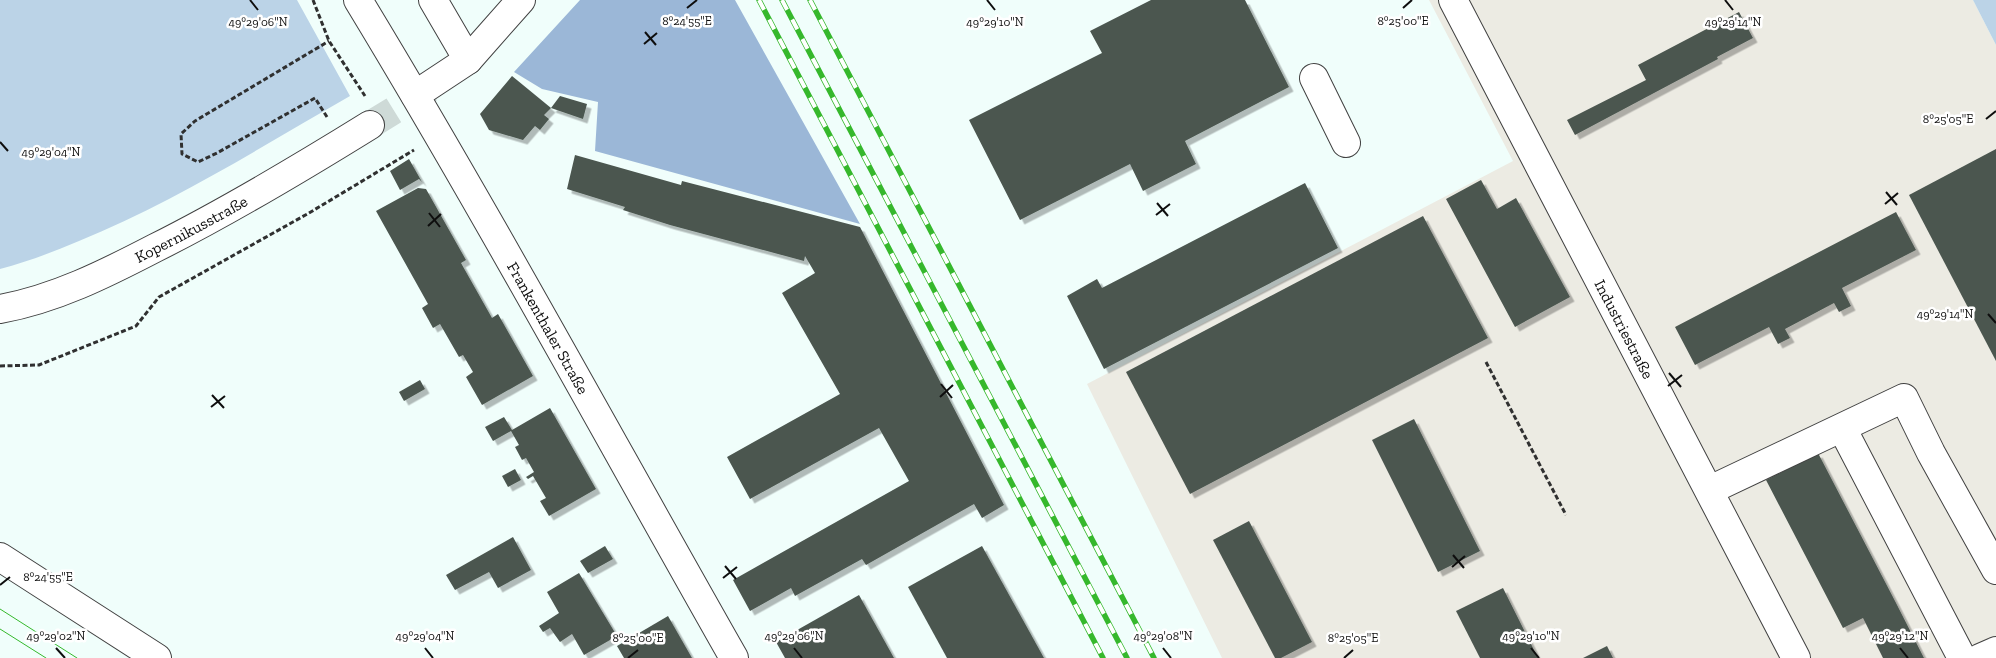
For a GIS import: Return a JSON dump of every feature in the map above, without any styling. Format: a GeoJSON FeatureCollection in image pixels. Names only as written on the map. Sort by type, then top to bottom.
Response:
{"type":"FeatureCollection","features":[{"type":"Feature","properties":{"kind":"street","name":"Frankenthaler Straße"},"geometry":{"type":"LineString","coordinates":[[358,0],[416,95],[734,658]]}},
{"type":"Feature","properties":{"kind":"street"},"geometry":{"type":"LineString","coordinates":[[433,0],[468,60]]}},
{"type":"Feature","properties":{"kind":"street"},"geometry":{"type":"LineString","coordinates":[[416,95],[468,60],[521,0]]}},
{"type":"Feature","properties":{"kind":"street","name":"Industriestraße"},"geometry":{"type":"LineString","coordinates":[[1453,0],[1796,658]]}},
{"type":"Feature","properties":{"kind":"street"},"geometry":{"type":"LineString","coordinates":[[1314,78],[1346,143]]}},
{"type":"Feature","properties":{"kind":"street","name":"Kopernikusstraße"},"geometry":{"type":"LineString","coordinates":[[0,309],[26,305],[71,288],[115,269],[199,226],[284,178],[370,115]]}},
{"type":"Feature","properties":{"kind":"street"},"geometry":{"type":"LineString","coordinates":[[1710,490],[1904,398],[1931,453],[1996,570]]}},
{"type":"Feature","properties":{"kind":"street"},"geometry":{"type":"LineString","coordinates":[[1842,428],[1962,658]]}},
{"type":"Feature","properties":{"kind":"street"},"geometry":{"type":"LineString","coordinates":[[0,558],[157,658]]}},
{"type":"Feature","properties":{"kind":"street"},"geometry":{"type":"LineString","coordinates":[[1980,658],[1996,651]]}},
{"type":"Feature","properties":{"kind":"path"},"geometry":{"type":"LineString","coordinates":[[313,0],[329,41],[370,115]]}},
{"type":"Feature","properties":{"kind":"path"},"geometry":{"type":"LineString","coordinates":[[328,117],[315,98],[217,154],[198,162],[182,154],[181,134],[195,121],[329,41]]}},
{"type":"Feature","properties":{"kind":"path"},"geometry":{"type":"LineString","coordinates":[[319,122],[334,113]]}},
{"type":"Feature","properties":{"kind":"path"},"geometry":{"type":"LineString","coordinates":[[0,366],[39,364],[136,326],[159,297],[309,213],[416,148]]}},
{"type":"Feature","properties":{"kind":"path"},"geometry":{"type":"LineString","coordinates":[[1486,362],[1566,515]]}},
{"type":"Feature","properties":{"kind":"shaded area"},"geometry":{"type":"Polygon","coordinates":[[[0,0],[297,0],[350,96],[217,173],[149,209],[59,249],[0,269],[0,0]]]}},
{"type":"Feature","properties":{"kind":"shaded area"},"geometry":{"type":"Polygon","coordinates":[[[580,0],[735,0],[860,224],[595,151],[598,102],[542,89],[514,72],[580,0]]]}},
{"type":"Feature","properties":{"kind":"shaded area"},"geometry":{"type":"Polygon","coordinates":[[[1429,0],[1973,0],[1996,45],[1996,658],[1222,658],[1087,384],[1513,161],[1429,0]]]}},
{"type":"Feature","properties":{"kind":"shaded area"},"geometry":{"type":"Polygon","coordinates":[[[1973,0],[1996,0],[1996,45],[1973,0]]]}},
{"type":"Feature","properties":{"kind":"building"},"geometry":{"type":"Polygon","coordinates":[[[1151,0],[1245,0],[1289,87],[1185,141],[1196,164],[1143,191],[1130,164],[1020,220],[969,120],[1102,53],[1090,31],[1151,0]]]}},
{"type":"Feature","properties":{"kind":"building"},"geometry":{"type":"Polygon","coordinates":[[[1739,12],[1753,38],[1717,57],[1718,59],[1575,135],[1567,120],[1646,80],[1638,65],[1739,12]]]}},
{"type":"Feature","properties":{"kind":"building"},"geometry":{"type":"Polygon","coordinates":[[[512,76],[551,108],[544,115],[549,119],[540,130],[535,126],[523,140],[489,130],[480,114],[512,76]]]}},
{"type":"Feature","properties":{"kind":"building"},"geometry":{"type":"Polygon","coordinates":[[[560,96],[587,104],[583,119],[551,108],[560,96]]]}},
{"type":"Feature","properties":{"kind":"building"},"geometry":{"type":"Polygon","coordinates":[[[1996,149],[1996,361],[1909,195],[1996,149]]]}},
{"type":"Feature","properties":{"kind":"building"},"geometry":{"type":"Polygon","coordinates":[[[575,155],[681,185],[682,181],[860,227],[1004,505],[982,518],[974,504],[866,565],[862,559],[795,596],[791,588],[750,611],[733,580],[909,481],[879,428],[750,499],[727,457],[840,394],[782,293],[815,273],[805,256],[804,261],[670,225],[623,210],[625,207],[567,189],[575,155]]]}},
{"type":"Feature","properties":{"kind":"building"},"geometry":{"type":"Polygon","coordinates":[[[409,159],[422,182],[419,179],[400,190],[390,171],[409,159]]]}},
{"type":"Feature","properties":{"kind":"building"},"geometry":{"type":"Polygon","coordinates":[[[1481,180],[1497,209],[1516,198],[1570,297],[1515,327],[1446,199],[1481,180]]]}},
{"type":"Feature","properties":{"kind":"building"},"geometry":{"type":"Polygon","coordinates":[[[1305,183],[1338,248],[1104,369],[1067,296],[1097,279],[1102,288],[1305,183]]]}},
{"type":"Feature","properties":{"kind":"building"},"geometry":{"type":"Polygon","coordinates":[[[418,188],[426,189],[466,260],[461,263],[492,318],[498,314],[533,376],[482,405],[466,377],[473,372],[463,355],[459,357],[440,324],[433,328],[422,308],[428,304],[376,211],[418,188]]]}},
{"type":"Feature","properties":{"kind":"building"},"geometry":{"type":"Polygon","coordinates":[[[1896,212],[1916,250],[1842,288],[1851,306],[1839,312],[1834,303],[1785,329],[1790,338],[1778,344],[1769,327],[1695,365],[1675,327],[1896,212]]]}},
{"type":"Feature","properties":{"kind":"building"},"geometry":{"type":"Polygon","coordinates":[[[1423,216],[1488,338],[1190,494],[1126,372],[1423,216]]]}},
{"type":"Feature","properties":{"kind":"building"},"geometry":{"type":"Polygon","coordinates":[[[420,380],[425,389],[404,401],[399,392],[420,380]]]}},
{"type":"Feature","properties":{"kind":"building"},"geometry":{"type":"Polygon","coordinates":[[[550,408],[596,489],[549,516],[540,501],[546,498],[533,476],[528,479],[526,477],[534,472],[526,458],[522,460],[515,447],[519,445],[511,431],[493,441],[485,427],[504,417],[512,430],[550,408]]]}},
{"type":"Feature","properties":{"kind":"building"},"geometry":{"type":"Polygon","coordinates":[[[1414,419],[1480,551],[1438,572],[1372,440],[1414,419]]]}},
{"type":"Feature","properties":{"kind":"building"},"geometry":{"type":"Polygon","coordinates":[[[1818,453],[1924,658],[1883,658],[1863,618],[1843,628],[1766,480],[1818,453]]]}},
{"type":"Feature","properties":{"kind":"building"},"geometry":{"type":"Polygon","coordinates":[[[515,469],[521,480],[508,487],[502,476],[515,469]]]}},
{"type":"Feature","properties":{"kind":"building"},"geometry":{"type":"Polygon","coordinates":[[[1249,521],[1312,642],[1281,658],[1275,658],[1213,540],[1249,521]]]}},
{"type":"Feature","properties":{"kind":"building"},"geometry":{"type":"Polygon","coordinates":[[[513,537],[531,570],[498,588],[489,572],[455,590],[446,575],[513,537]]]}},
{"type":"Feature","properties":{"kind":"building"},"geometry":{"type":"Polygon","coordinates":[[[605,546],[613,559],[588,573],[580,561],[605,546]]]}},
{"type":"Feature","properties":{"kind":"building"},"geometry":{"type":"Polygon","coordinates":[[[982,546],[1044,658],[947,658],[908,587],[982,546]]]}},
{"type":"Feature","properties":{"kind":"building"},"geometry":{"type":"Polygon","coordinates":[[[579,573],[617,636],[584,655],[572,634],[560,642],[550,628],[543,632],[539,626],[559,613],[547,592],[579,573]]]}},
{"type":"Feature","properties":{"kind":"building"},"geometry":{"type":"Polygon","coordinates":[[[1503,588],[1538,658],[1480,658],[1456,611],[1503,588]]]}},
{"type":"Feature","properties":{"kind":"building"},"geometry":{"type":"Polygon","coordinates":[[[859,595],[894,658],[785,658],[776,642],[859,595]]]}},
{"type":"Feature","properties":{"kind":"building"},"geometry":{"type":"Polygon","coordinates":[[[668,616],[692,658],[624,658],[617,646],[668,616]]]}},
{"type":"Feature","properties":{"kind":"building"},"geometry":{"type":"Polygon","coordinates":[[[1607,646],[1613,658],[1583,658],[1607,646]]]}},
{"type":"Feature","properties":{"kind":"tunnel"},"geometry":{"type":"LineString","coordinates":[[370,125],[435,85]]}},
{"type":"Feature","properties":{"kind":"tram line"},"geometry":{"type":"LineString","coordinates":[[0,609],[77,658]]}},
{"type":"Feature","properties":{"kind":"tram line"},"geometry":{"type":"LineString","coordinates":[[0,629],[46,658]]}},
{"type":"Feature","properties":{"kind":"railway"},"geometry":{"type":"LineString","coordinates":[[759,0],[1103,658]]}},
{"type":"Feature","properties":{"kind":"railway"},"geometry":{"type":"LineString","coordinates":[[782,0],[1127,658]]}},
{"type":"Feature","properties":{"kind":"railway"},"geometry":{"type":"LineString","coordinates":[[810,0],[1154,658]]}}]}
